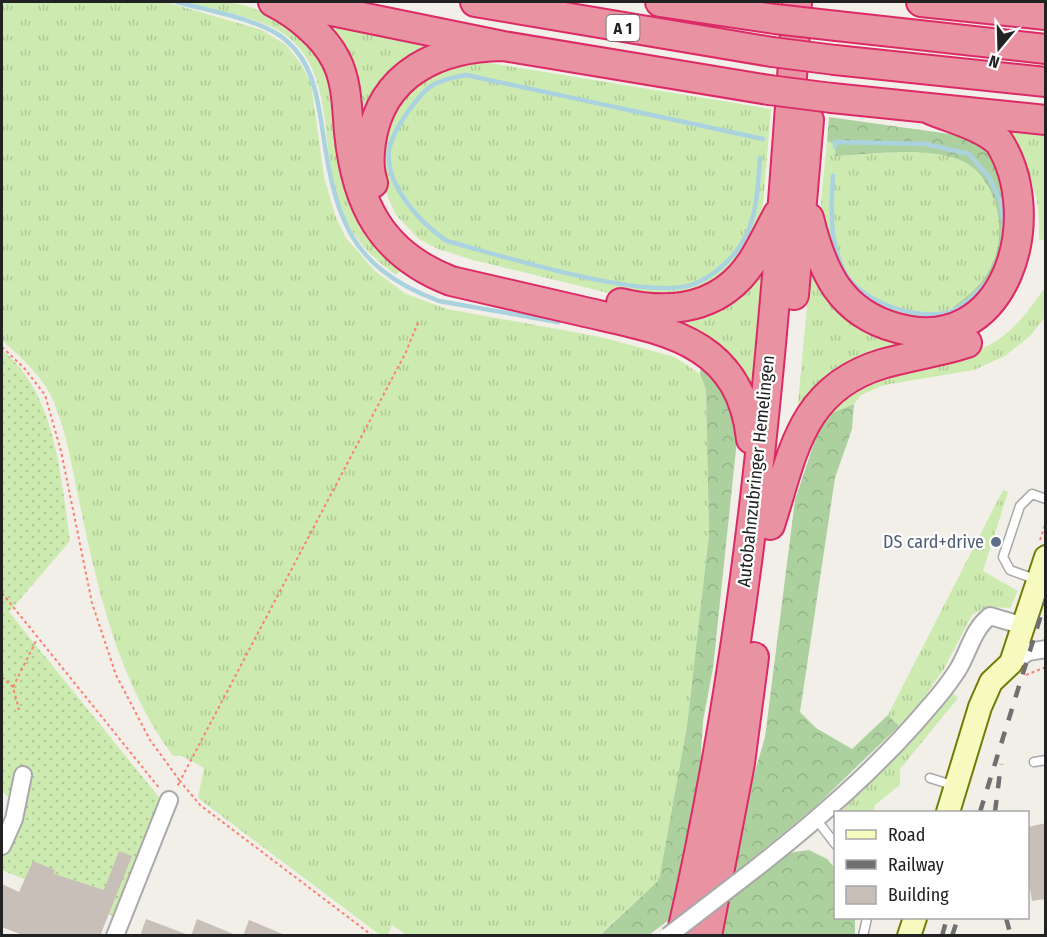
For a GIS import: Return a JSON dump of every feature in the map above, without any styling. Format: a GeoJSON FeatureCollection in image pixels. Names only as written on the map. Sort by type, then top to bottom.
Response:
{"type":"FeatureCollection","features":[{"type":"Feature","properties":{"kind":"highway"},"geometry":{"type":"LineString","coordinates":[[273,2],[303,22],[323,41],[337,61],[344,86],[352,155],[364,203],[380,231],[400,253],[426,271],[451,281],[641,325],[676,335],[697,346],[721,366],[735,382],[746,403],[756,484]]}},
{"type":"Feature","properties":{"kind":"highway"},"geometry":{"type":"LineString","coordinates":[[288,2],[503,46],[769,90],[1046,120]]}},
{"type":"Feature","properties":{"kind":"highway","name":"A 1"},"geometry":{"type":"LineString","coordinates":[[475,2],[772,52],[1046,82]]}},
{"type":"Feature","properties":{"kind":"highway","name":"A 1"},"geometry":{"type":"LineString","coordinates":[[660,2],[774,19],[1046,49]]}},
{"type":"Feature","properties":{"kind":"highway","name":"Autobahnzubringer Hemelingen"},"geometry":{"type":"LineString","coordinates":[[707,936],[740,763],[770,525],[793,201],[797,2]]}},
{"type":"Feature","properties":{"kind":"highway","name":"Autobahnzubringer Hemelingen"},"geometry":{"type":"LineString","coordinates":[[681,936],[728,704],[817,2]]}},
{"type":"Feature","properties":{"kind":"highway"},"geometry":{"type":"LineString","coordinates":[[930,2],[1046,15]]}},
{"type":"Feature","properties":{"kind":"highway"},"geometry":{"type":"LineString","coordinates":[[503,46],[467,48],[443,54],[416,67],[398,84],[384,103],[373,128],[370,153],[371,179],[381,206],[391,226],[432,256],[467,267],[634,306],[661,310],[693,306],[721,293],[741,276],[793,201]]}},
{"type":"Feature","properties":{"kind":"highway"},"geometry":{"type":"LineString","coordinates":[[793,201],[838,291],[855,309],[878,323],[931,334],[950,331],[987,315],[1009,294],[1033,243],[1034,213],[1029,188],[1014,159],[998,142],[981,129],[929,109]]}},
{"type":"Feature","properties":{"kind":"highway"},"geometry":{"type":"LineString","coordinates":[[770,525],[802,428],[813,409],[832,389],[851,376],[882,364],[973,341],[1002,323],[1017,308]]}},
{"type":"Feature","properties":{"kind":"street"},"geometry":{"type":"LineString","coordinates":[[1016,671],[1024,626],[1046,557]]}},
{"type":"Feature","properties":{"kind":"street"},"geometry":{"type":"LineString","coordinates":[[668,936],[816,819],[875,766],[930,706],[958,670],[981,623],[990,616],[1024,626]]}},
{"type":"Feature","properties":{"kind":"street"},"geometry":{"type":"LineString","coordinates":[[949,811],[991,682],[1016,671],[1028,652],[1046,649]]}},
{"type":"Feature","properties":{"kind":"street"},"geometry":{"type":"LineString","coordinates":[[2,846],[14,819],[24,775]]}},
{"type":"Feature","properties":{"kind":"street"},"geometry":{"type":"LineString","coordinates":[[114,936],[169,800]]}},
{"type":"Feature","properties":{"kind":"street"},"geometry":{"type":"LineString","coordinates":[[909,936],[915,919]]}},
{"type":"Feature","properties":{"kind":"lane"},"geometry":{"type":"LineString","coordinates":[[1038,580],[1010,570],[1003,557],[1020,506],[1032,494],[1046,499]]}},
{"type":"Feature","properties":{"kind":"lane"},"geometry":{"type":"LineString","coordinates":[[1034,762],[1046,760]]}},
{"type":"Feature","properties":{"kind":"lane"},"geometry":{"type":"LineString","coordinates":[[930,778],[956,786]]}},
{"type":"Feature","properties":{"kind":"lane"},"geometry":{"type":"LineString","coordinates":[[816,819],[834,842]]}},
{"type":"Feature","properties":{"kind":"lane"},"geometry":{"type":"LineString","coordinates":[[864,936],[867,919]]}},
{"type":"Feature","properties":{"kind":"path"},"geometry":{"type":"LineString","coordinates":[[2,593],[169,800],[406,352],[419,320]]}},
{"type":"Feature","properties":{"kind":"path"},"geometry":{"type":"LineString","coordinates":[[2,347],[26,369],[45,395],[61,451],[92,603],[116,675],[150,740],[200,805],[373,936]]}},
{"type":"Feature","properties":{"kind":"path"},"geometry":{"type":"LineString","coordinates":[[13,687],[37,638]]}},
{"type":"Feature","properties":{"kind":"path"},"geometry":{"type":"LineString","coordinates":[[1016,671],[1046,667]]}},
{"type":"Feature","properties":{"kind":"path"},"geometry":{"type":"LineString","coordinates":[[2,677],[13,687],[19,710]]}},
{"type":"Feature","properties":{"kind":"green space"},"geometry":{"type":"Polygon","coordinates":[[[221,1],[262,12],[279,20],[307,43],[327,75],[332,93],[341,175],[349,201],[371,239],[403,268],[396,275],[365,249],[343,214],[335,192],[330,167],[320,92],[312,69],[300,49],[281,32],[259,22],[185,2],[221,1]]]}},
{"type":"Feature","properties":{"kind":"green space"},"geometry":{"type":"Polygon","coordinates":[[[2,2],[166,2],[262,30],[286,45],[301,64],[311,83],[324,177],[335,215],[346,238],[375,271],[406,294],[447,309],[601,337],[675,357],[700,374],[706,390],[709,534],[687,726],[659,880],[599,935],[407,935],[392,925],[388,935],[380,935],[198,798],[204,768],[182,756],[173,756],[139,699],[125,669],[104,607],[67,442],[54,403],[39,377],[2,340],[2,2]]]}},
{"type":"Feature","properties":{"kind":"green space"},"geometry":{"type":"Polygon","coordinates":[[[304,10],[452,41],[365,126],[304,10]]]}},
{"type":"Feature","properties":{"kind":"green space"},"geometry":{"type":"Polygon","coordinates":[[[471,60],[771,109],[763,205],[753,233],[739,260],[711,287],[683,299],[629,298],[473,260],[438,249],[419,239],[396,215],[380,179],[385,119],[426,73],[471,60]]]}},
{"type":"Feature","properties":{"kind":"green space"},"geometry":{"type":"Polygon","coordinates":[[[829,117],[964,136],[985,146],[1008,178],[1011,265],[955,315],[953,307],[972,292],[982,280],[991,267],[998,246],[998,217],[990,189],[972,167],[946,156],[899,152],[836,156],[834,144],[827,141],[829,117]]]}},
{"type":"Feature","properties":{"kind":"green space"},"geometry":{"type":"Polygon","coordinates":[[[985,125],[1045,127],[1046,233],[1043,240],[1039,240],[1037,202],[1028,175],[1011,151],[985,125]]]}},
{"type":"Feature","properties":{"kind":"green space"},"geometry":{"type":"Polygon","coordinates":[[[827,141],[834,144],[837,156],[916,152],[947,156],[972,167],[982,178],[995,203],[998,217],[998,246],[991,267],[982,280],[972,292],[953,307],[955,315],[933,321],[882,316],[861,303],[823,240],[821,201],[827,141]]]}},
{"type":"Feature","properties":{"kind":"green space"},"geometry":{"type":"Polygon","coordinates":[[[763,260],[751,401],[647,317],[763,260]]]}},
{"type":"Feature","properties":{"kind":"green space"},"geometry":{"type":"Polygon","coordinates":[[[811,264],[911,341],[797,413],[811,264]]]}},
{"type":"Feature","properties":{"kind":"green space"},"geometry":{"type":"Polygon","coordinates":[[[1045,287],[1045,317],[1030,336],[1005,356],[974,370],[884,385],[861,395],[854,404],[832,413],[819,428],[828,407],[839,396],[856,387],[964,355],[1001,338],[1018,323],[1045,287]]]}},
{"type":"Feature","properties":{"kind":"green space"},"geometry":{"type":"Polygon","coordinates":[[[2,350],[20,368],[34,389],[45,413],[59,464],[70,541],[9,612],[162,801],[116,917],[2,870],[2,856],[20,809],[2,791],[2,350]]]}},
{"type":"Feature","properties":{"kind":"green space"},"geometry":{"type":"Polygon","coordinates":[[[701,365],[716,376],[731,403],[737,440],[713,668],[703,721],[699,784],[675,915],[649,935],[599,936],[659,880],[687,726],[709,534],[706,390],[700,374],[701,365]]]}},
{"type":"Feature","properties":{"kind":"green space"},"geometry":{"type":"Polygon","coordinates":[[[854,404],[852,429],[835,478],[800,712],[816,728],[852,749],[888,715],[899,726],[817,805],[738,871],[731,872],[745,806],[765,737],[795,500],[819,428],[832,413],[854,404]]]}},
{"type":"Feature","properties":{"kind":"green space"},"geometry":{"type":"Polygon","coordinates":[[[1003,490],[1008,492],[983,571],[1018,591],[1010,608],[986,607],[972,615],[944,669],[923,699],[899,726],[888,715],[1003,490]]]}},
{"type":"Feature","properties":{"kind":"green space"},"geometry":{"type":"Polygon","coordinates":[[[951,691],[958,698],[900,769],[900,785],[875,805],[873,811],[842,811],[951,691]]]}},
{"type":"Feature","properties":{"kind":"green space"},"geometry":{"type":"Polygon","coordinates":[[[809,850],[827,859],[834,867],[834,919],[855,919],[855,935],[717,936],[724,904],[788,853],[809,850]]]}},
{"type":"Feature","properties":{"kind":"building"},"geometry":{"type":"Polygon","coordinates":[[[1046,823],[1046,899],[1032,901],[1029,883],[1029,827],[1046,823]]]}},
{"type":"Feature","properties":{"kind":"building"},"geometry":{"type":"Polygon","coordinates":[[[119,851],[132,856],[100,936],[25,936],[2,927],[2,884],[19,892],[33,861],[55,870],[54,874],[104,890],[119,851]]]}},
{"type":"Feature","properties":{"kind":"building"},"geometry":{"type":"Polygon","coordinates":[[[146,919],[186,934],[185,936],[140,936],[146,919]]]}},
{"type":"Feature","properties":{"kind":"building"},"geometry":{"type":"Polygon","coordinates":[[[197,919],[236,935],[236,936],[191,936],[197,919]]]}},
{"type":"Feature","properties":{"kind":"building"},"geometry":{"type":"Polygon","coordinates":[[[249,920],[285,935],[285,936],[243,936],[249,920]]]}},
{"type":"Feature","properties":{"kind":"waterway"},"geometry":{"type":"LineString","coordinates":[[177,2],[265,27],[296,50],[307,68],[314,88],[339,208],[349,231],[363,252],[382,271],[407,287],[439,301],[558,322]]}},
{"type":"Feature","properties":{"kind":"waterway"},"geometry":{"type":"LineString","coordinates":[[760,158],[754,213],[747,234],[738,249],[727,262],[708,277],[694,284],[672,288],[643,287],[572,275],[447,241],[426,225],[399,190],[389,164],[389,151],[399,126],[426,90],[438,82],[466,75],[763,139]]}},
{"type":"Feature","properties":{"kind":"waterway"},"geometry":{"type":"LineString","coordinates":[[835,147],[835,142],[926,144],[969,154],[989,177],[1001,202],[1004,228]]}},
{"type":"Feature","properties":{"kind":"waterway"},"geometry":{"type":"LineString","coordinates":[[833,176],[832,212],[836,248],[844,271],[851,282],[862,291],[876,300],[907,311],[937,314],[950,312],[960,307],[986,283]]}},
{"type":"Feature","properties":{"kind":"railway"},"geometry":{"type":"LineString","coordinates":[[980,811],[1046,599]]}},
{"type":"Feature","properties":{"kind":"railway"},"geometry":{"type":"LineString","coordinates":[[995,811],[1001,764]]}},
{"type":"Feature","properties":{"kind":"railway"},"geometry":{"type":"LineString","coordinates":[[942,936],[947,919]]}},
{"type":"Feature","properties":{"kind":"railway"},"geometry":{"type":"LineString","coordinates":[[952,936],[958,919]]}},
{"type":"Feature","properties":{"kind":"railway"},"geometry":{"type":"LineString","coordinates":[[1006,919],[1011,936]]}},
{"type":"Feature","properties":{"kind":"place","name":"DS card+drive"},"geometry":{"type":"Point","coordinates":[996,542]}}]}
